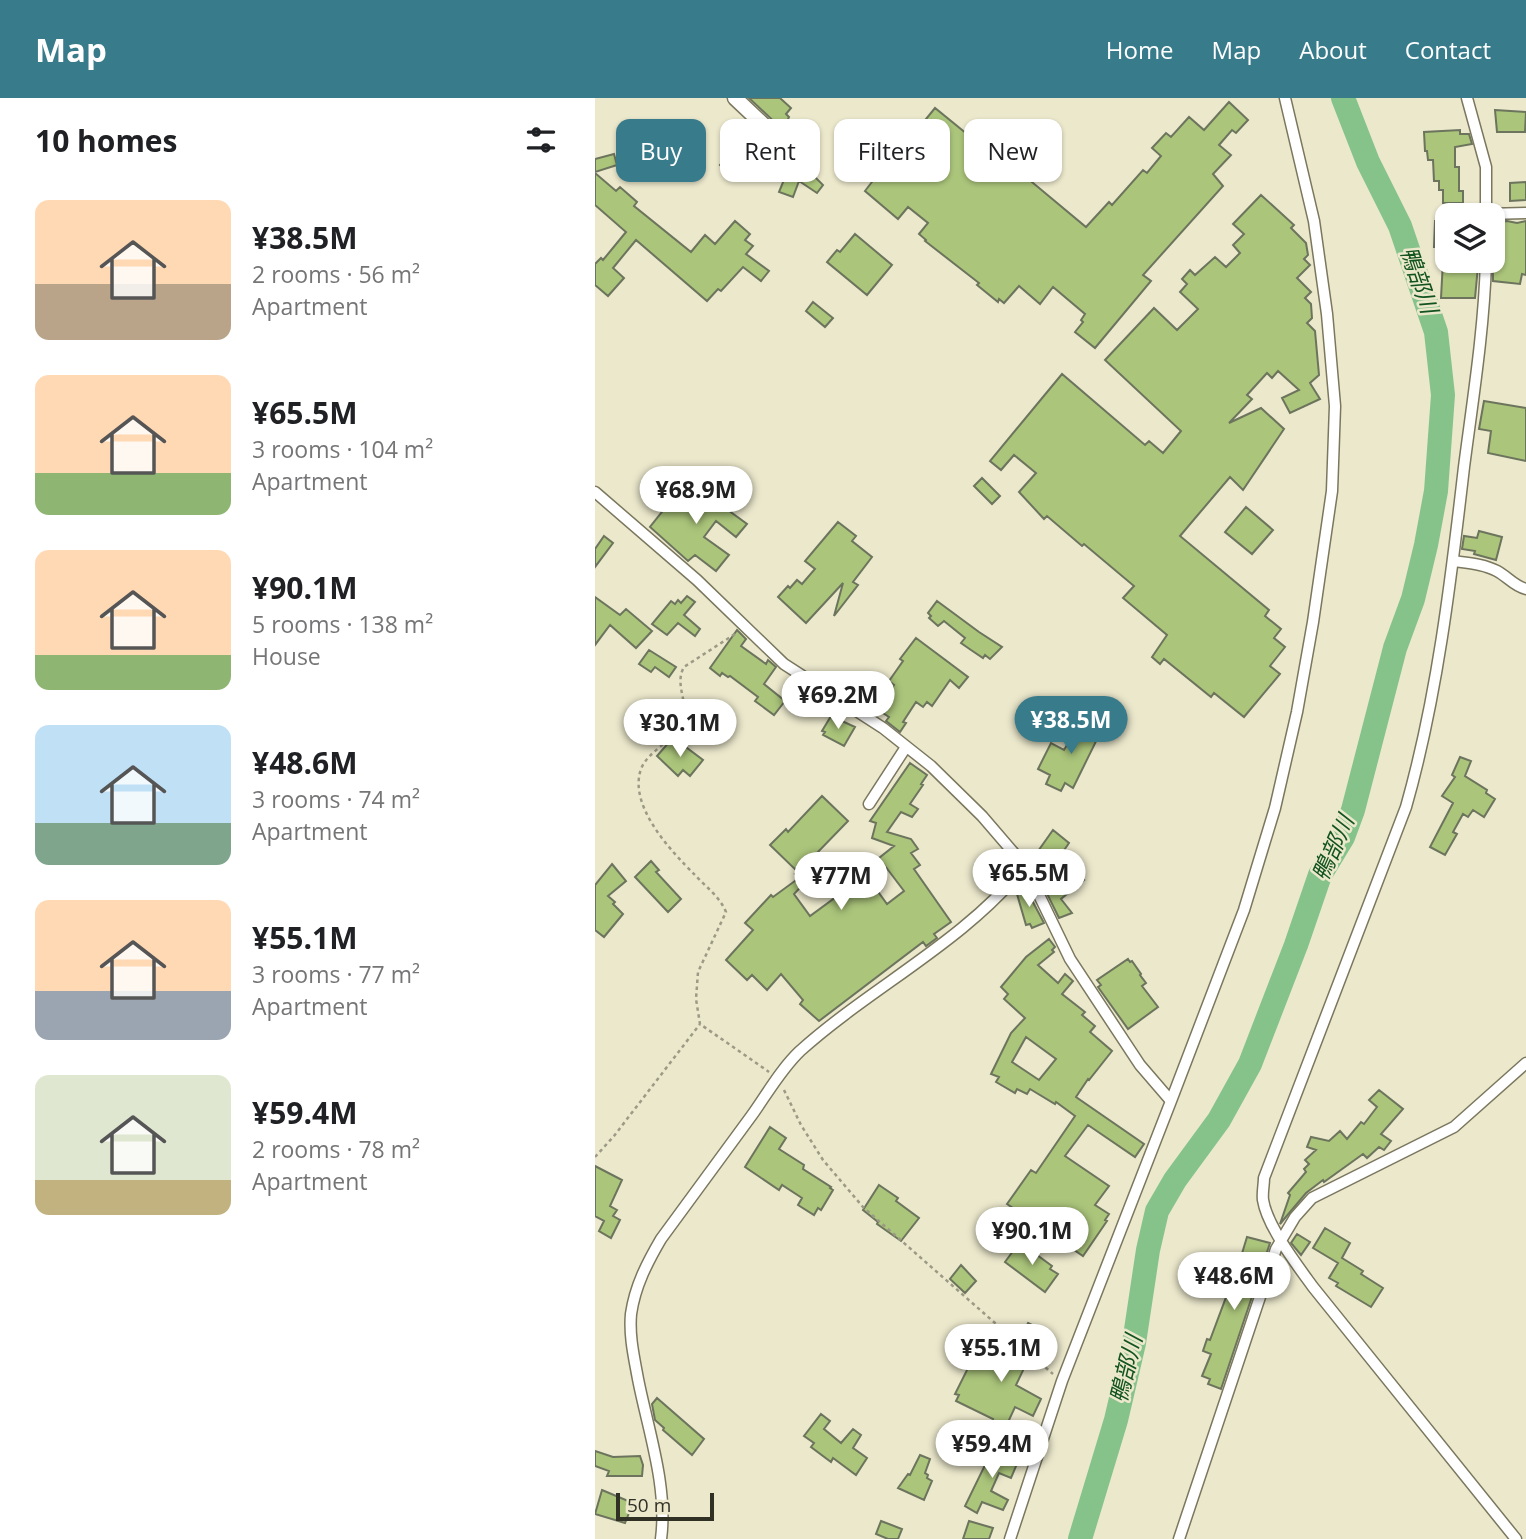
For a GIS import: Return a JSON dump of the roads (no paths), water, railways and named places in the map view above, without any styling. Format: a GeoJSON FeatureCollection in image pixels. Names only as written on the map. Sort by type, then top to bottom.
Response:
{"type":"FeatureCollection","features":[{"type":"Feature","properties":{"kind":"street"},"geometry":{"type":"LineString","coordinates":[[735,98],[757,119]]}},
{"type":"Feature","properties":{"kind":"street"},"geometry":{"type":"LineString","coordinates":[[1010,1539],[1062,1381],[1244,910],[1275,808],[1297,712],[1332,491],[1335,405],[1327,314],[1314,221],[1285,98]]}},
{"type":"Feature","properties":{"kind":"street"},"geometry":{"type":"LineString","coordinates":[[1467,98],[1486,167],[1486,203]]}},
{"type":"Feature","properties":{"kind":"street"},"geometry":{"type":"LineString","coordinates":[[1505,214],[1526,213]]}},
{"type":"Feature","properties":{"kind":"street"},"geometry":{"type":"LineString","coordinates":[[1485,273],[1481,342],[1453,561],[1418,763],[1406,807],[1264,1178],[1263,1202],[1289,1254],[1313,1287],[1516,1539]]}},
{"type":"Feature","properties":{"kind":"street"},"geometry":{"type":"LineString","coordinates":[[595,492],[697,580],[784,663],[883,728],[931,766],[982,816],[1025,866],[1070,959],[1140,1065],[1171,1101]]}},
{"type":"Feature","properties":{"kind":"street"},"geometry":{"type":"LineString","coordinates":[[1453,561],[1487,566],[1518,587],[1526,589]]}},
{"type":"Feature","properties":{"kind":"street"},"geometry":{"type":"LineString","coordinates":[[869,804],[907,747]]}},
{"type":"Feature","properties":{"kind":"street"},"geometry":{"type":"LineString","coordinates":[[661,1539],[662,1505],[657,1471],[631,1343],[631,1314],[645,1266],[661,1240],[797,1054],[954,933],[1008,886],[1025,866]]}},
{"type":"Feature","properties":{"kind":"street"},"geometry":{"type":"LineString","coordinates":[[1179,1539],[1281,1238],[1312,1198],[1454,1127],[1526,1063]]}},
{"type":"Feature","properties":{"kind":"waterway","name":"鴨部川"},"geometry":{"type":"LineString","coordinates":[[1080,1539],[1116,1420],[1134,1343],[1148,1250],[1157,1211],[1175,1180],[1219,1120],[1250,1064],[1320,875],[1343,837],[1353,810],[1395,648],[1413,599],[1436,491],[1443,395],[1436,332],[1400,226],[1368,162],[1343,98]]}}]}
